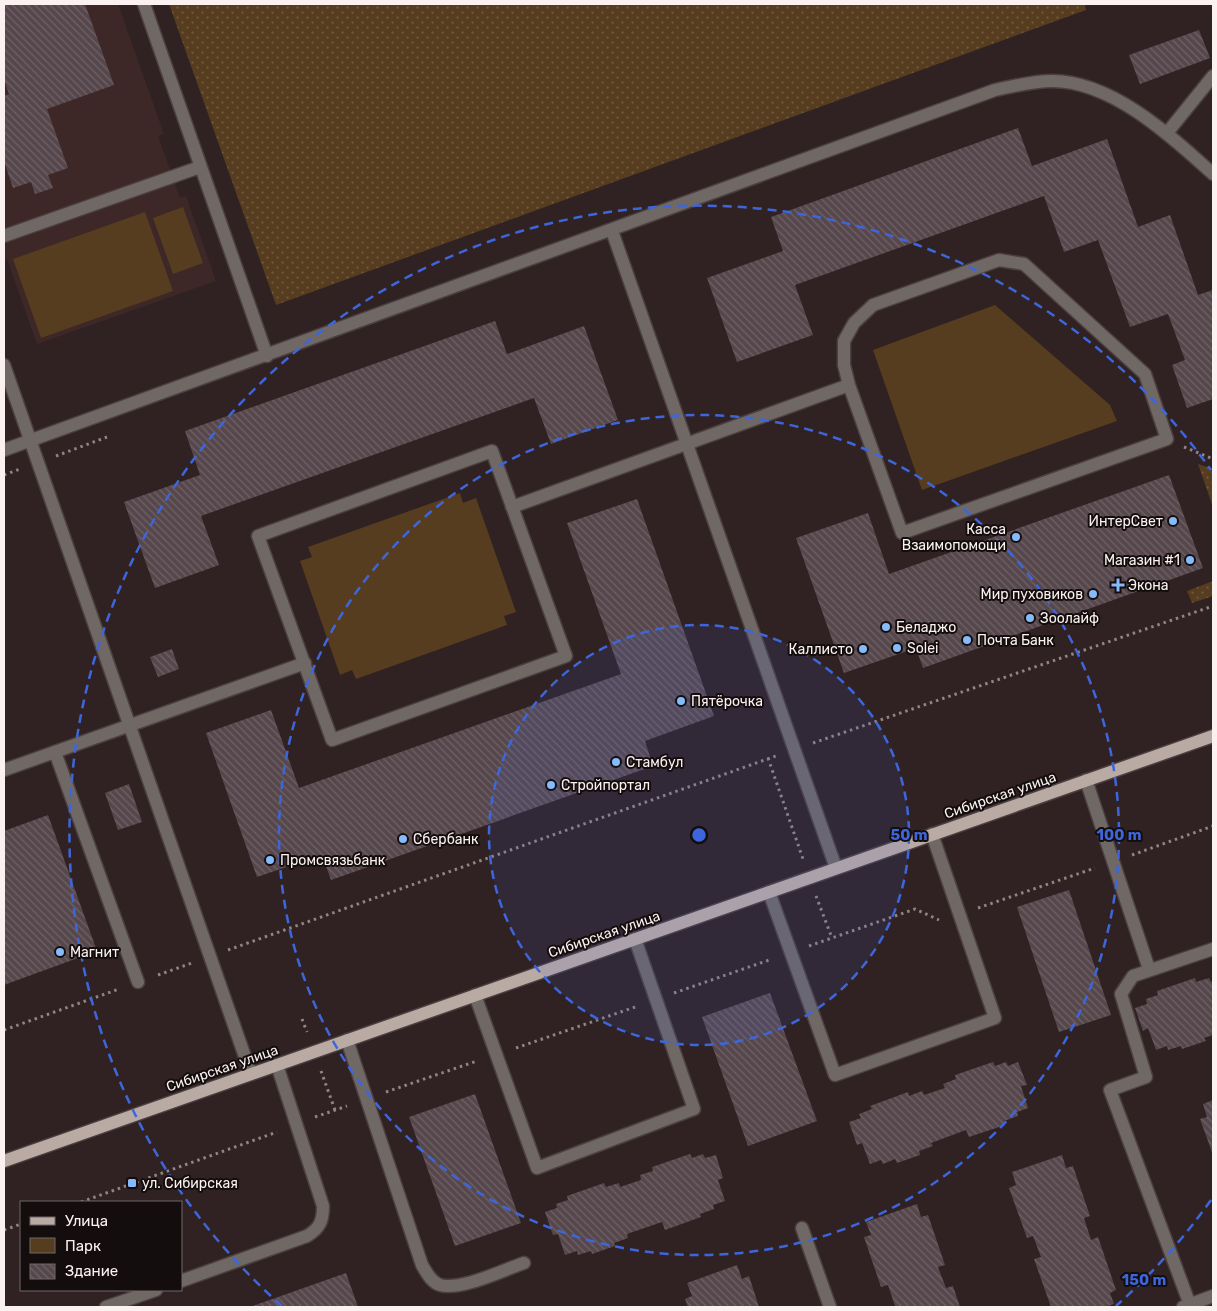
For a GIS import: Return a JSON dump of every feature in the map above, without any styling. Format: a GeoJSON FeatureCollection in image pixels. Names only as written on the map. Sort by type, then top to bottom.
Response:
{"type":"FeatureCollection","features":[{"type":"Feature","properties":{"kind":"main road","name":"Сибирская улица"},"geometry":{"type":"LineString","coordinates":[[4,1161],[1213,736]]}},
{"type":"Feature","properties":{"kind":"street"},"geometry":{"type":"LineString","coordinates":[[144,4],[267,356]]}},
{"type":"Feature","properties":{"kind":"street"},"geometry":{"type":"LineString","coordinates":[[1167,132],[1213,76]]}},
{"type":"Feature","properties":{"kind":"street"},"geometry":{"type":"LineString","coordinates":[[4,450],[612,231],[996,90],[1023,83],[1054,81],[1080,85],[1119,101],[1167,132],[1213,174]]}},
{"type":"Feature","properties":{"kind":"street"},"geometry":{"type":"LineString","coordinates":[[4,236],[200,167]]}},
{"type":"Feature","properties":{"kind":"street"},"geometry":{"type":"LineString","coordinates":[[612,231],[836,868]]}},
{"type":"Feature","properties":{"kind":"street"},"geometry":{"type":"LineString","coordinates":[[999,260],[1024,264],[1145,374],[1167,439],[902,532],[849,385],[844,364],[844,341],[854,322],[873,305],[999,260]]}},
{"type":"Feature","properties":{"kind":"street"},"geometry":{"type":"LineString","coordinates":[[4,364],[251,1074]]}},
{"type":"Feature","properties":{"kind":"street"},"geometry":{"type":"LineString","coordinates":[[512,506],[687,445],[849,385]]}},
{"type":"Feature","properties":{"kind":"street"},"geometry":{"type":"LineString","coordinates":[[492,451],[512,506],[566,656],[332,740],[258,536],[492,451]]}},
{"type":"Feature","properties":{"kind":"street"},"geometry":{"type":"LineString","coordinates":[[4,770],[305,663]]}},
{"type":"Feature","properties":{"kind":"street"},"geometry":{"type":"LineString","coordinates":[[55,752],[138,982]]}},
{"type":"Feature","properties":{"kind":"street"},"geometry":{"type":"LineString","coordinates":[[1086,780],[1149,969]]}},
{"type":"Feature","properties":{"kind":"street"},"geometry":{"type":"LineString","coordinates":[[770,892],[835,1075],[995,1018],[932,834]]}},
{"type":"Feature","properties":{"kind":"street"},"geometry":{"type":"LineString","coordinates":[[475,995],[537,1168],[694,1109],[635,939]]}},
{"type":"Feature","properties":{"kind":"street"},"geometry":{"type":"LineString","coordinates":[[1213,949],[1132,976],[1121,994],[1146,1077],[1110,1090],[1186,1306],[1213,1296]]}},
{"type":"Feature","properties":{"kind":"street"},"geometry":{"type":"LineString","coordinates":[[346,1040],[422,1265],[430,1279],[440,1285],[453,1286],[524,1263]]}},
{"type":"Feature","properties":{"kind":"street"},"geometry":{"type":"LineString","coordinates":[[182,1281],[307,1236],[318,1229],[323,1218],[323,1206],[277,1065]]}},
{"type":"Feature","properties":{"kind":"street"},"geometry":{"type":"LineString","coordinates":[[802,1228],[830,1307]]}},
{"type":"Feature","properties":{"kind":"street"},"geometry":{"type":"LineString","coordinates":[[106,1307],[153,1291]]}},
{"type":"Feature","properties":{"kind":"path"},"geometry":{"type":"LineString","coordinates":[[1167,439],[1213,459]]}},
{"type":"Feature","properties":{"kind":"path"},"geometry":{"type":"LineString","coordinates":[[4,1030],[768,758],[1213,606]]}},
{"type":"Feature","properties":{"kind":"path"},"geometry":{"type":"LineString","coordinates":[[768,758],[809,878],[832,938]]}},
{"type":"Feature","properties":{"kind":"path"},"geometry":{"type":"LineString","coordinates":[[959,915],[1213,826]]}},
{"type":"Feature","properties":{"kind":"path"},"geometry":{"type":"LineString","coordinates":[[84,1201],[335,1110]]}},
{"type":"Feature","properties":{"kind":"path"},"geometry":{"type":"LineString","coordinates":[[4,1230],[20,1224]]}},
{"type":"Feature","properties":{"kind":"shaded area"},"geometry":{"type":"Polygon","coordinates":[[[4,4],[118,4],[164,134],[158,136],[180,198],[186,196],[216,281],[37,344],[7,259],[4,260],[4,4]]]}},
{"type":"Feature","properties":{"kind":"green space"},"geometry":{"type":"Polygon","coordinates":[[[169,4],[1085,4],[1086,10],[276,305],[169,4]]]}},
{"type":"Feature","properties":{"kind":"green space"},"geometry":{"type":"Polygon","coordinates":[[[183,207],[203,263],[173,274],[153,218],[183,207]]]}},
{"type":"Feature","properties":{"kind":"green space"},"geometry":{"type":"Polygon","coordinates":[[[145,212],[173,291],[41,338],[13,259],[145,212]]]}},
{"type":"Feature","properties":{"kind":"green space"},"geometry":{"type":"Polygon","coordinates":[[[995,305],[1110,405],[1117,421],[922,490],[873,350],[995,305]]]}},
{"type":"Feature","properties":{"kind":"green space"},"geometry":{"type":"Polygon","coordinates":[[[1198,464],[1213,469],[1213,507],[1198,464]]]}},
{"type":"Feature","properties":{"kind":"green space"},"geometry":{"type":"Polygon","coordinates":[[[460,493],[463,503],[476,498],[516,612],[504,616],[507,625],[356,679],[352,670],[340,675],[300,561],[312,557],[308,547],[460,493]]]}},
{"type":"Feature","properties":{"kind":"green space"},"geometry":{"type":"Polygon","coordinates":[[[1213,581],[1213,596],[1192,603],[1187,591],[1213,581]]]}},
{"type":"Feature","properties":{"kind":"building"},"geometry":{"type":"Polygon","coordinates":[[[4,4],[85,4],[114,85],[47,109],[68,168],[48,175],[53,188],[35,194],[31,182],[13,188],[4,161],[4,96],[9,94],[4,80],[4,4]]]}},
{"type":"Feature","properties":{"kind":"building"},"geometry":{"type":"Polygon","coordinates":[[[1199,30],[1210,58],[1140,84],[1129,55],[1199,30]]]}},
{"type":"Feature","properties":{"kind":"building"},"geometry":{"type":"Polygon","coordinates":[[[1018,128],[1032,166],[1107,139],[1138,227],[1170,215],[1198,295],[1213,290],[1213,399],[1187,408],[1172,365],[1185,360],[1168,314],[1130,327],[1098,240],[1064,252],[1044,196],[795,285],[813,335],[737,362],[707,278],[783,251],[771,217],[1018,128]]]}},
{"type":"Feature","properties":{"kind":"building"},"geometry":{"type":"Polygon","coordinates":[[[495,321],[507,354],[584,326],[618,420],[551,444],[534,398],[201,516],[219,565],[155,588],[124,502],[200,475],[185,431],[495,321]]]}},
{"type":"Feature","properties":{"kind":"building"},"geometry":{"type":"Polygon","coordinates":[[[1169,475],[1203,568],[923,668],[916,648],[844,673],[796,538],[868,513],[889,574],[1169,475]]]}},
{"type":"Feature","properties":{"kind":"building"},"geometry":{"type":"Polygon","coordinates":[[[637,499],[714,716],[645,741],[653,766],[331,880],[322,855],[257,877],[206,733],[271,710],[299,788],[621,674],[567,523],[637,499]]]}},
{"type":"Feature","properties":{"kind":"building"},"geometry":{"type":"Polygon","coordinates":[[[172,649],[179,669],[158,677],[150,657],[172,649]]]}},
{"type":"Feature","properties":{"kind":"building"},"geometry":{"type":"Polygon","coordinates":[[[129,784],[142,822],[118,830],[105,793],[129,784]]]}},
{"type":"Feature","properties":{"kind":"building"},"geometry":{"type":"Polygon","coordinates":[[[48,815],[97,951],[4,985],[4,831],[48,815]]]}},
{"type":"Feature","properties":{"kind":"building"},"geometry":{"type":"Polygon","coordinates":[[[1069,890],[1111,1015],[1059,1032],[1017,907],[1069,890]]]}},
{"type":"Feature","properties":{"kind":"building"},"geometry":{"type":"Polygon","coordinates":[[[1195,978],[1196,982],[1209,978],[1211,982],[1213,981],[1213,1035],[1204,1038],[1206,1041],[1182,1049],[1181,1046],[1168,1050],[1167,1046],[1156,1050],[1148,1028],[1143,1031],[1135,1008],[1147,1004],[1146,999],[1158,995],[1157,991],[1195,978]]]}},
{"type":"Feature","properties":{"kind":"building"},"geometry":{"type":"Polygon","coordinates":[[[770,993],[817,1121],[748,1146],[702,1017],[770,993]]]}},
{"type":"Feature","properties":{"kind":"building"},"geometry":{"type":"Polygon","coordinates":[[[993,1062],[995,1066],[1006,1062],[1008,1066],[1018,1062],[1027,1085],[1021,1086],[1028,1108],[1017,1112],[1018,1116],[1004,1121],[1005,1125],[969,1137],[966,1130],[931,1143],[933,1146],[919,1151],[920,1155],[897,1163],[895,1159],[883,1164],[881,1160],[870,1164],[862,1143],[857,1145],[849,1122],[861,1118],[859,1114],[872,1109],[870,1106],[908,1092],[909,1096],[922,1091],[924,1095],[945,1088],[943,1084],[956,1079],[955,1075],[993,1062]]]}},
{"type":"Feature","properties":{"kind":"building"},"geometry":{"type":"Polygon","coordinates":[[[475,1094],[521,1223],[455,1246],[409,1117],[475,1094]]]}},
{"type":"Feature","properties":{"kind":"building"},"geometry":{"type":"Polygon","coordinates":[[[1213,1100],[1213,1155],[1200,1119],[1207,1117],[1203,1104],[1213,1100]]]}},
{"type":"Feature","properties":{"kind":"building"},"geometry":{"type":"Polygon","coordinates":[[[690,1154],[692,1158],[703,1154],[705,1158],[716,1155],[723,1178],[718,1180],[725,1201],[713,1205],[714,1209],[700,1214],[701,1217],[665,1230],[662,1222],[627,1234],[628,1238],[614,1243],[615,1246],[592,1254],[591,1251],[578,1255],[577,1251],[565,1255],[558,1234],[553,1235],[545,1212],[557,1208],[556,1204],[568,1200],[567,1196],[604,1183],[606,1187],[619,1183],[620,1187],[641,1180],[640,1175],[653,1171],[652,1167],[690,1154]]]}},
{"type":"Feature","properties":{"kind":"building"},"geometry":{"type":"Polygon","coordinates":[[[1062,1155],[1066,1168],[1073,1166],[1090,1216],[1084,1218],[1091,1240],[1098,1237],[1116,1290],[1110,1293],[1114,1304],[1105,1307],[1051,1307],[1034,1259],[1041,1257],[1033,1236],[1027,1238],[1009,1188],[1016,1185],[1012,1172],[1062,1155]]]}},
{"type":"Feature","properties":{"kind":"building"},"geometry":{"type":"Polygon","coordinates":[[[917,1204],[921,1217],[928,1215],[945,1265],[938,1267],[946,1288],[953,1286],[960,1307],[892,1307],[895,1306],[888,1285],[881,1287],[864,1237],[871,1235],[866,1222],[917,1204]]]}},
{"type":"Feature","properties":{"kind":"building"},"geometry":{"type":"Polygon","coordinates":[[[737,1265],[742,1279],[749,1276],[759,1307],[688,1307],[685,1299],[692,1296],[687,1283],[737,1265]]]}},
{"type":"Feature","properties":{"kind":"building"},"geometry":{"type":"Polygon","coordinates":[[[346,1273],[358,1307],[250,1307],[346,1273]]]}},
{"type":"Feature","properties":{"kind":"place","name":"ИнтерСвет"},"geometry":{"type":"Point","coordinates":[1173,521]}},
{"type":"Feature","properties":{"kind":"place","name":"Касса Взаимопомощи"},"geometry":{"type":"Point","coordinates":[1016,537]}},
{"type":"Feature","properties":{"kind":"place","name":"Магазин #1"},"geometry":{"type":"Point","coordinates":[1190,560]}},
{"type":"Feature","properties":{"kind":"place","name":"Экона"},"geometry":{"type":"Point","coordinates":[1118,585]}},
{"type":"Feature","properties":{"kind":"place","name":"Мир пуховиков"},"geometry":{"type":"Point","coordinates":[1093,594]}},
{"type":"Feature","properties":{"kind":"place","name":"Зоолайф"},"geometry":{"type":"Point","coordinates":[1030,618]}},
{"type":"Feature","properties":{"kind":"place","name":"Беладжо"},"geometry":{"type":"Point","coordinates":[886,627]}},
{"type":"Feature","properties":{"kind":"place","name":"Почта Банк"},"geometry":{"type":"Point","coordinates":[967,640]}},
{"type":"Feature","properties":{"kind":"place","name":"Solei"},"geometry":{"type":"Point","coordinates":[897,648]}},
{"type":"Feature","properties":{"kind":"place","name":"Каллисто"},"geometry":{"type":"Point","coordinates":[863,649]}},
{"type":"Feature","properties":{"kind":"place","name":"Пятёрочка"},"geometry":{"type":"Point","coordinates":[681,701]}},
{"type":"Feature","properties":{"kind":"place","name":"Стамбул"},"geometry":{"type":"Point","coordinates":[616,762]}},
{"type":"Feature","properties":{"kind":"place","name":"Стройпортал"},"geometry":{"type":"Point","coordinates":[551,785]}},
{"type":"Feature","properties":{"kind":"place","name":"Сбербанк"},"geometry":{"type":"Point","coordinates":[403,839]}},
{"type":"Feature","properties":{"kind":"place","name":"Промсвязьбанк"},"geometry":{"type":"Point","coordinates":[270,860]}},
{"type":"Feature","properties":{"kind":"place","name":"Магнит"},"geometry":{"type":"Point","coordinates":[60,952]}},
{"type":"Feature","properties":{"kind":"place","name":"ул. Сибирская"},"geometry":{"type":"Point","coordinates":[132,1183]}}]}
